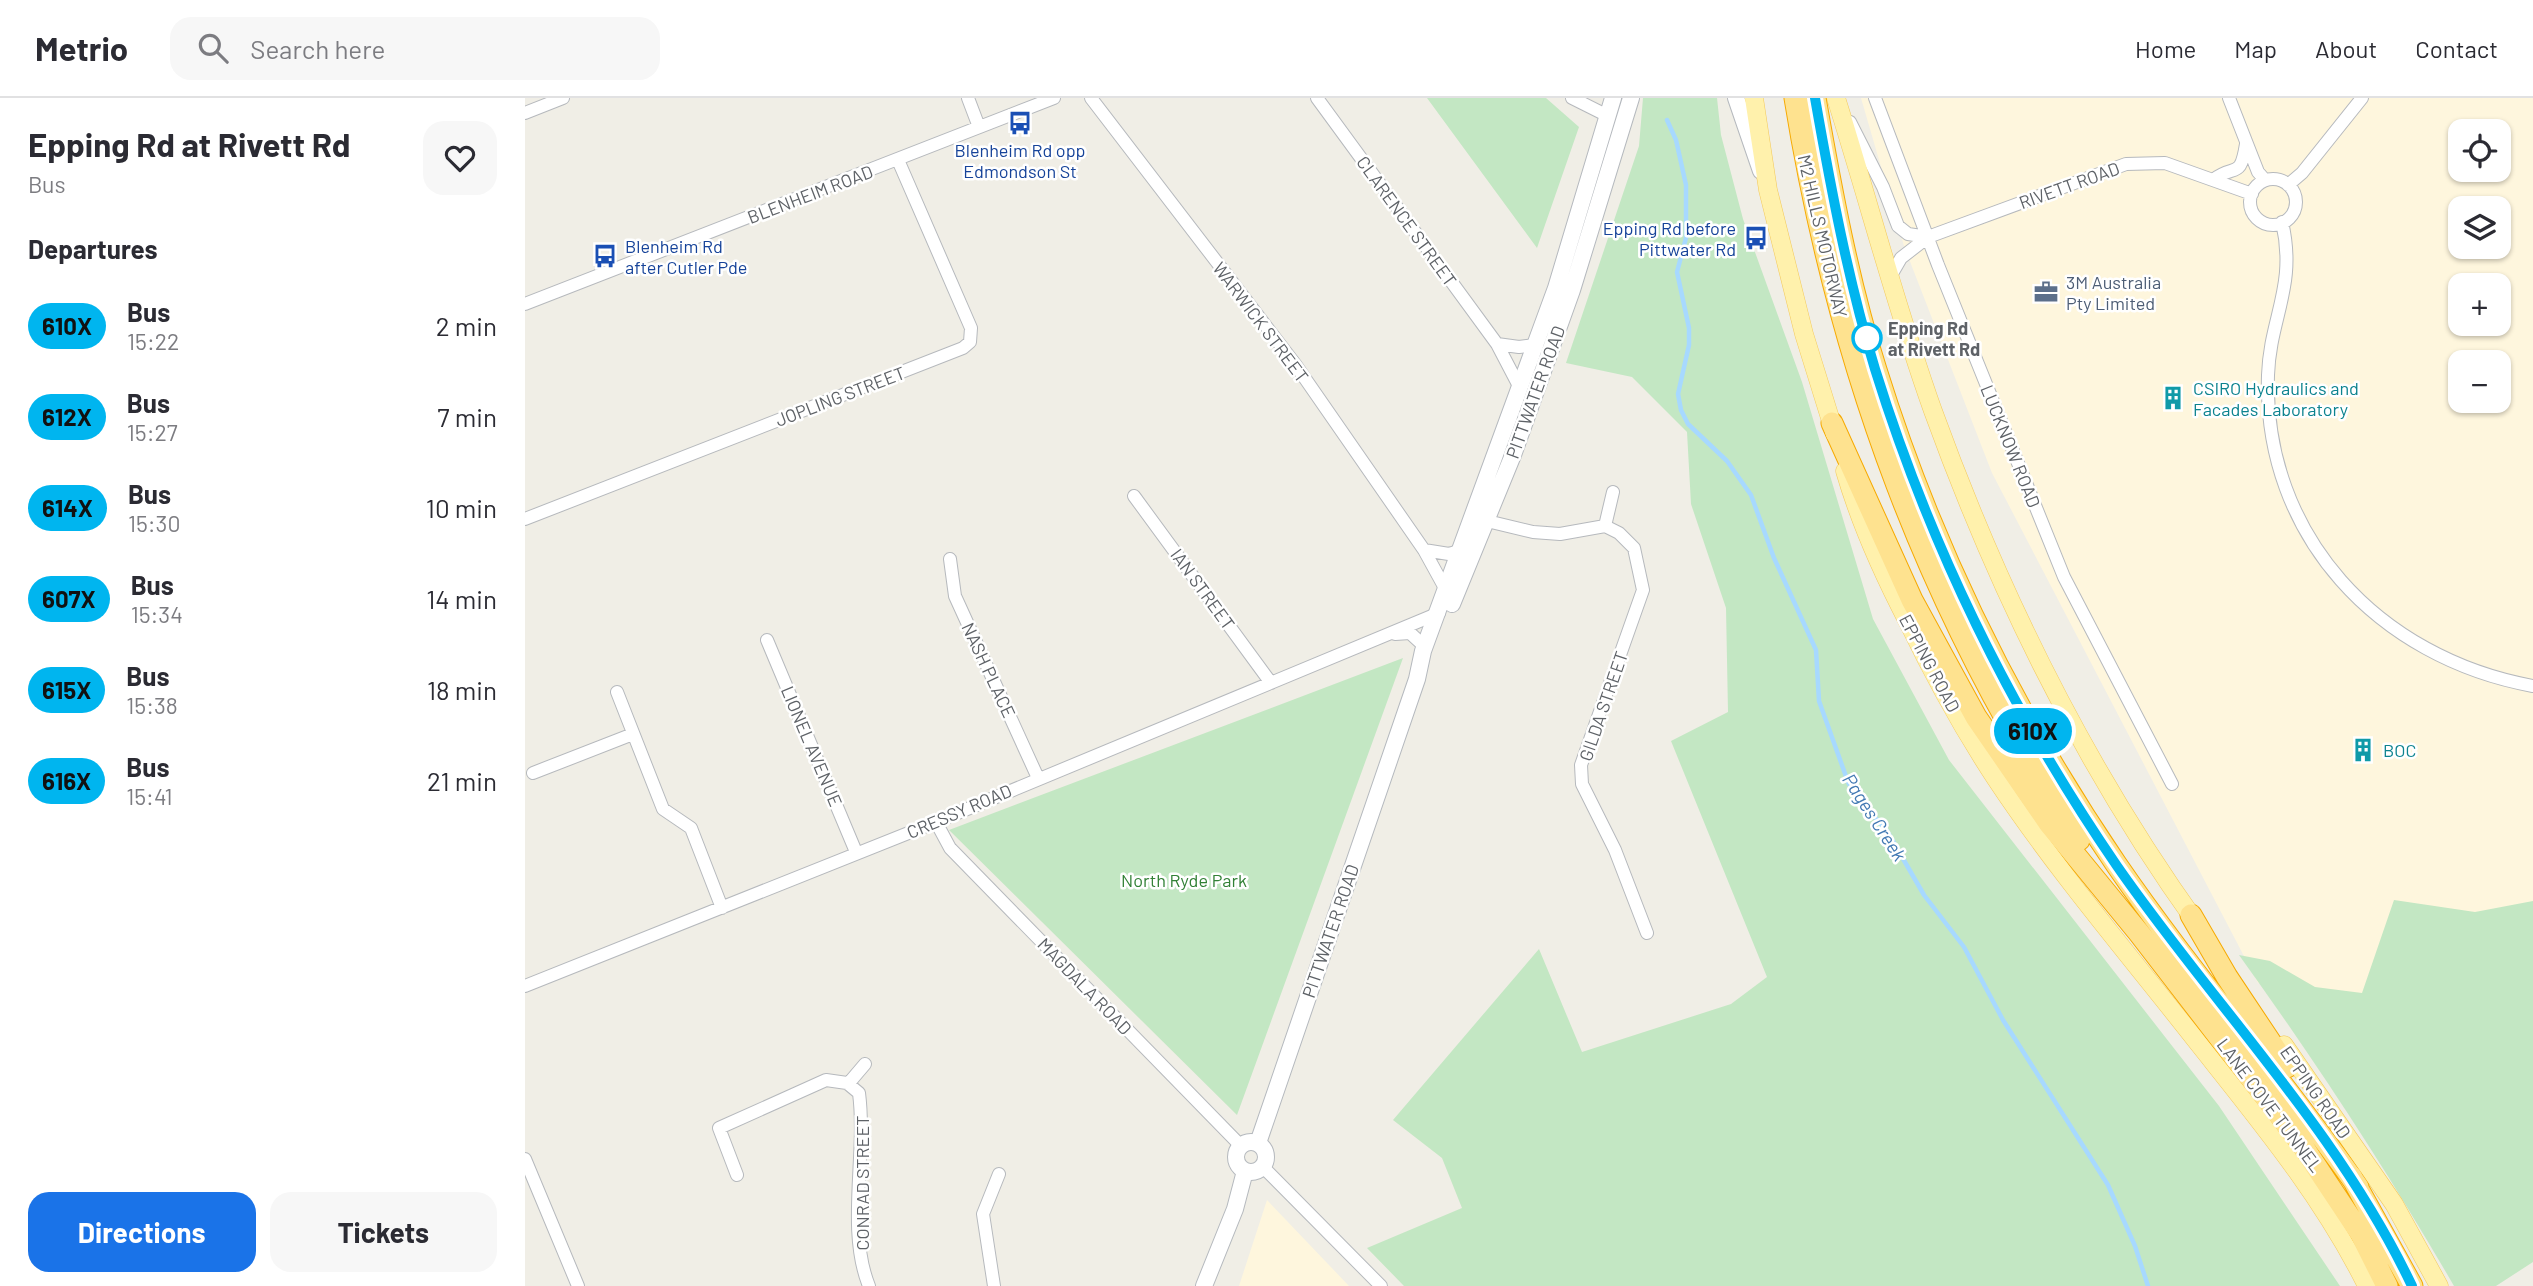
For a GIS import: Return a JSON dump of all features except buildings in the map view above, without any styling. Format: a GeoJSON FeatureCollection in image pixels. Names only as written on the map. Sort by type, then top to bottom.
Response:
{"type":"FeatureCollection","features":[{"type":"Feature","properties":{"kind":"highway","name":"M2 HILLS MOTORWAY"},"geometry":{"type":"LineString","coordinates":[[1795,98],[1819,231],[1837,303],[1877,435],[1903,505],[1989,690],[2050,797],[2139,933]]}},
{"type":"Feature","properties":{"kind":"highway","name":"M2 HILLS MOTORWAY"},"geometry":{"type":"LineString","coordinates":[[1815,98],[1851,276],[1875,368],[1930,524],[1981,635],[2055,769],[2118,867],[2280,1077],[2358,1186]]}},
{"type":"Feature","properties":{"kind":"highway"},"geometry":{"type":"LineString","coordinates":[[1832,423],[1912,600],[1976,717],[2049,823],[2139,933]]}},
{"type":"Feature","properties":{"kind":"highway"},"geometry":{"type":"LineString","coordinates":[[2191,915],[2227,977],[2292,1074],[2358,1186],[2411,1286]]}},
{"type":"Feature","properties":{"kind":"highway","name":"LANE COVE TUNNEL"},"geometry":{"type":"LineString","coordinates":[[2139,933],[2300,1142],[2361,1234],[2388,1286]]}},
{"type":"Feature","properties":{"kind":"main road","name":"PITTWATER ROAD"},"geometry":{"type":"LineString","coordinates":[[1417,679],[1423,651],[1488,480],[1564,261],[1613,98]]}},
{"type":"Feature","properties":{"kind":"main road","name":"PITTWATER ROAD"},"geometry":{"type":"LineString","coordinates":[[1258,1143],[1417,679],[1487,521],[1572,290],[1631,98]]}},
{"type":"Feature","properties":{"kind":"main road"},"geometry":{"type":"LineString","coordinates":[[1736,98],[1768,190]]}},
{"type":"Feature","properties":{"kind":"main road","name":"EPPING ROAD"},"geometry":{"type":"LineString","coordinates":[[1755,98],[1768,190],[1804,334],[1861,518],[1895,597],[1945,695],[1988,767],[2031,830],[2272,1138],[2323,1209],[2367,1286]]}},
{"type":"Feature","properties":{"kind":"main road","name":"EPPING ROAD"},"geometry":{"type":"LineString","coordinates":[[1836,99],[1933,409],[2013,607],[2047,677],[2133,830],[2394,1204],[2439,1286]]}},
{"type":"Feature","properties":{"kind":"main road"},"geometry":{"type":"LineString","coordinates":[[1606,115],[1623,120]]}},
{"type":"Feature","properties":{"kind":"main road"},"geometry":{"type":"LineString","coordinates":[[1246,1142],[1258,1143],[1266,1154],[1262,1167],[1254,1172],[1245,1171],[1236,1159],[1241,1146],[1246,1142]]}},
{"type":"Feature","properties":{"kind":"main road"},"geometry":{"type":"LineString","coordinates":[[1204,1286],[1235,1209],[1245,1171]]}},
{"type":"Feature","properties":{"kind":"street"},"geometry":{"type":"LineString","coordinates":[[525,113],[563,98]]}},
{"type":"Feature","properties":{"kind":"street"},"geometry":{"type":"LineString","coordinates":[[968,98],[979,127]]}},
{"type":"Feature","properties":{"kind":"street","name":"BLENHEIM ROAD"},"geometry":{"type":"LineString","coordinates":[[525,304],[1054,98]]}},
{"type":"Feature","properties":{"kind":"street","name":"WARWICK STREET"},"geometry":{"type":"LineString","coordinates":[[1091,98],[1295,364],[1424,550],[1446,590]]}},
{"type":"Feature","properties":{"kind":"street","name":"CLARENCE STREET"},"geometry":{"type":"LineString","coordinates":[[1317,98],[1497,344],[1520,388]]}},
{"type":"Feature","properties":{"kind":"street"},"geometry":{"type":"LineString","coordinates":[[1572,98],[1606,115]]}},
{"type":"Feature","properties":{"kind":"street","name":"LUCKNOW ROAD"},"geometry":{"type":"LineString","coordinates":[[1875,98],[2064,577],[2172,784]]}},
{"type":"Feature","properties":{"kind":"street"},"geometry":{"type":"LineString","coordinates":[[2229,98],[2258,172],[2265,180]]}},
{"type":"Feature","properties":{"kind":"street"},"geometry":{"type":"LineString","coordinates":[[2288,185],[2302,173],[2362,98]]}},
{"type":"Feature","properties":{"kind":"street"},"geometry":{"type":"LineString","coordinates":[[1836,99],[1883,187],[1898,226],[1908,234],[1928,237]]}},
{"type":"Feature","properties":{"kind":"street"},"geometry":{"type":"LineString","coordinates":[[2213,180],[2236,172],[2243,161],[2246,143]]}},
{"type":"Feature","properties":{"kind":"street","name":"JOPLING STREET"},"geometry":{"type":"LineString","coordinates":[[525,519],[963,348],[970,342],[971,328],[898,160]]}},
{"type":"Feature","properties":{"kind":"street","name":"RIVETT ROAD"},"geometry":{"type":"LineString","coordinates":[[1890,276],[1901,258],[1928,237],[2126,164],[2165,163],[2252,194]]}},
{"type":"Feature","properties":{"kind":"street"},"geometry":{"type":"LineString","coordinates":[[2265,180],[2278,180],[2288,185],[2295,206],[2282,222],[2267,224],[2260,221],[2251,208],[2252,194],[2265,180]]}},
{"type":"Feature","properties":{"kind":"street"},"geometry":{"type":"LineString","coordinates":[[2282,222],[2288,256],[2286,288],[2273,336],[2268,372],[2271,439],[2307,537],[2355,598],[2418,647],[2475,673],[2533,687]]}},
{"type":"Feature","properties":{"kind":"street"},"geometry":{"type":"LineString","coordinates":[[1497,344],[1520,348],[1535,345]]}},
{"type":"Feature","properties":{"kind":"street"},"geometry":{"type":"LineString","coordinates":[[1424,550],[1449,554],[1463,545],[1487,521],[1488,480]]}},
{"type":"Feature","properties":{"kind":"street"},"geometry":{"type":"LineString","coordinates":[[1487,521],[1560,534],[1605,526],[1613,492]]}},
{"type":"Feature","properties":{"kind":"street","name":"IAN STREET"},"geometry":{"type":"LineString","coordinates":[[1135,496],[1271,683]]}},
{"type":"Feature","properties":{"kind":"street","name":"GILDA STREET"},"geometry":{"type":"LineString","coordinates":[[1605,526],[1619,533],[1634,548],[1643,590],[1581,765],[1583,784],[1615,850],[1647,933]]}},
{"type":"Feature","properties":{"kind":"street","name":"NASH PLACE"},"geometry":{"type":"LineString","coordinates":[[950,559],[955,596],[1038,778]]}},
{"type":"Feature","properties":{"kind":"street","name":"CRESSY ROAD"},"geometry":{"type":"LineString","coordinates":[[525,986],[936,822],[1392,635],[1439,612]]}},
{"type":"Feature","properties":{"kind":"street"},"geometry":{"type":"LineString","coordinates":[[1392,635],[1410,633],[1422,644],[1423,651]]}},
{"type":"Feature","properties":{"kind":"street","name":"LIONEL AVENUE"},"geometry":{"type":"LineString","coordinates":[[767,640],[856,852]]}},
{"type":"Feature","properties":{"kind":"street"},"geometry":{"type":"LineString","coordinates":[[617,692],[663,809],[691,828],[722,908]]}},
{"type":"Feature","properties":{"kind":"street"},"geometry":{"type":"LineString","coordinates":[[533,773],[633,734]]}},
{"type":"Feature","properties":{"kind":"street","name":"MAGDALA ROAD"},"geometry":{"type":"LineString","coordinates":[[936,822],[950,848],[1241,1146]]}},
{"type":"Feature","properties":{"kind":"street"},"geometry":{"type":"LineString","coordinates":[[737,1175],[719,1128],[826,1080],[848,1084],[865,1064]]}},
{"type":"Feature","properties":{"kind":"street","name":"CONRAD STREET"},"geometry":{"type":"LineString","coordinates":[[848,1084],[859,1093],[863,1125],[859,1241],[869,1286]]}},
{"type":"Feature","properties":{"kind":"street"},"geometry":{"type":"LineString","coordinates":[[525,1159],[577,1286]]}},
{"type":"Feature","properties":{"kind":"street"},"geometry":{"type":"LineString","coordinates":[[1262,1167],[1381,1286]]}},
{"type":"Feature","properties":{"kind":"street"},"geometry":{"type":"LineString","coordinates":[[994,1286],[983,1214],[999,1174]]}},
{"type":"Feature","properties":{"kind":"shaded area"},"geometry":{"type":"Polygon","coordinates":[[[1861,98],[2533,98],[2533,1031],[2489,1060],[2258,983],[1992,473],[1904,246],[1861,98]]]}},
{"type":"Feature","properties":{"kind":"shaded area"},"geometry":{"type":"Polygon","coordinates":[[[1267,1200],[1349,1286],[1239,1286],[1267,1200]]]}},
{"type":"Feature","properties":{"kind":"green space"},"geometry":{"type":"Polygon","coordinates":[[[1427,98],[1546,98],[1579,127],[1537,248],[1427,98]]]}},
{"type":"Feature","properties":{"kind":"green space"},"geometry":{"type":"Polygon","coordinates":[[[1643,98],[1717,98],[1721,135],[1743,219],[1802,382],[1873,619],[1949,760],[2219,1106],[2340,1286],[1404,1286],[1367,1248],[1462,1208],[1442,1158],[1393,1120],[1539,949],[1582,1052],[1731,1004],[1767,977],[1671,741],[1728,712],[1726,608],[1691,504],[1687,432],[1632,377],[1566,363],[1639,146],[1643,98]]]}},
{"type":"Feature","properties":{"kind":"green space","name":"North Ryde Park"},"geometry":{"type":"Polygon","coordinates":[[[1403,658],[1237,1115],[949,830],[1403,658]]]}},
{"type":"Feature","properties":{"kind":"green space"},"geometry":{"type":"Polygon","coordinates":[[[2394,900],[2475,912],[2533,901],[2533,1262],[2496,1286],[2454,1286],[2351,1118],[2239,955],[2270,961],[2315,987],[2362,993],[2394,900]]]}},
{"type":"Feature","properties":{"kind":"waterway","name":"Pages Creek"},"geometry":{"type":"LineString","coordinates":[[1667,120],[1676,140],[1686,185],[1686,238],[1677,272],[1689,328],[1689,345],[1678,394],[1681,410],[1688,424],[1727,461],[1751,495],[1774,558],[1816,650],[1819,701],[1848,782],[1855,795],[1887,831],[1924,895],[1964,947],[2003,1020],[2108,1185],[2135,1246],[2148,1286]]}},
{"type":"Feature","properties":{"kind":"bus line","name":"610X"},"geometry":{"type":"LineString","coordinates":[[1815,98],[1851,276],[1875,368],[1930,524],[1981,635],[2011,693],[2088,822],[2155,918],[2280,1077],[2358,1186],[2412,1286]]}},
{"type":"Feature","properties":{"kind":"place","name":"Blenheim Rd opp Edmondson St"},"geometry":{"type":"Point","coordinates":[1020,123]}},
{"type":"Feature","properties":{"kind":"place","name":"Epping Rd before Pittwater Rd"},"geometry":{"type":"Point","coordinates":[1756,238]}},
{"type":"Feature","properties":{"kind":"place","name":"Blenheim Rd after Cutler Pde"},"geometry":{"type":"Point","coordinates":[605,256]}},
{"type":"Feature","properties":{"kind":"place","name":"3M Australia Pty Limited"},"geometry":{"type":"Point","coordinates":[2046,292]}},
{"type":"Feature","properties":{"kind":"place","name":"Epping Rd at Rivett Rd"},"geometry":{"type":"Point","coordinates":[1867,338]}},
{"type":"Feature","properties":{"kind":"place","name":"CSIRO Hydraulics and Facades Laboratory"},"geometry":{"type":"Point","coordinates":[2173,398]}},
{"type":"Feature","properties":{"kind":"place","name":"BOC"},"geometry":{"type":"Point","coordinates":[2363,750]}}]}
